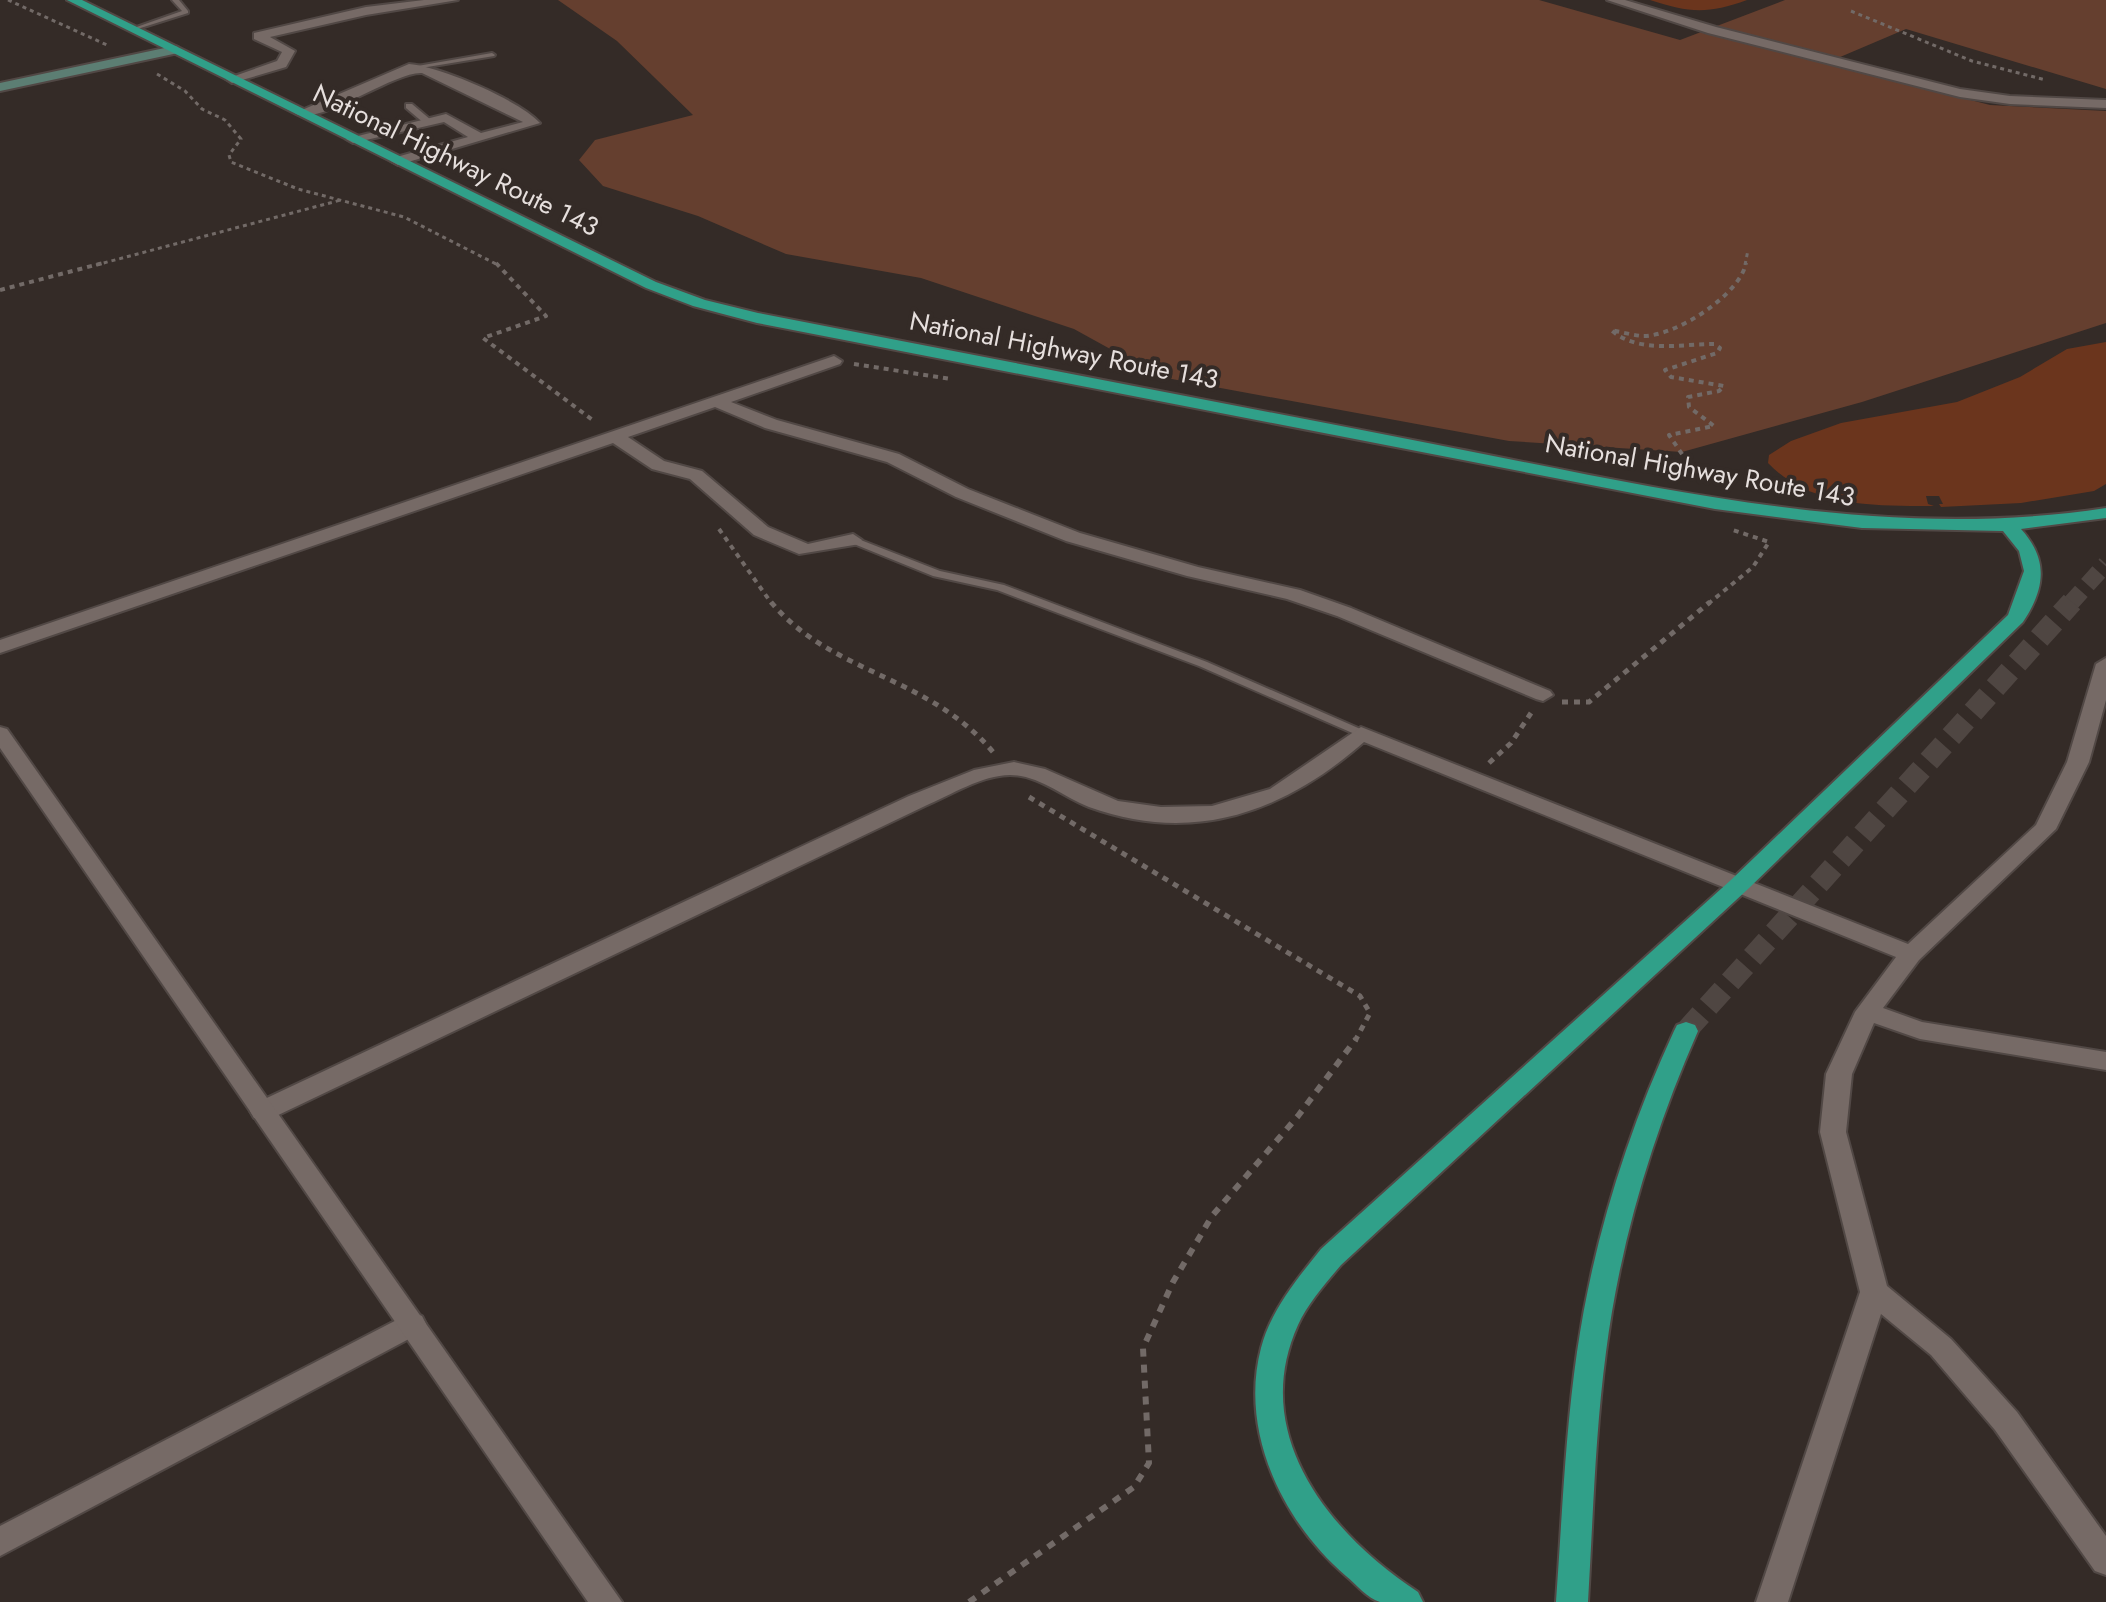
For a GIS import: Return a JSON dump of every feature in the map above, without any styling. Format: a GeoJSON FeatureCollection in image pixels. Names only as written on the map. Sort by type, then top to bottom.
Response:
{"type":"FeatureCollection","features":[{"type":"Feature","properties":{"kind":"highway","name":"National Highway Route 143"},"geometry":{"type":"LineString","coordinates":[[73,0],[651,285],[699,303],[757,318],[1715,504],[1884,525],[2010,528],[2106,513]]}},
{"type":"Feature","properties":{"kind":"highway"},"geometry":{"type":"LineString","coordinates":[[1407,1602],[1382,1588],[1333,1545],[1297,1497],[1277,1447],[1267,1394],[1275,1349],[1295,1303],[1331,1257],[1740,884],[2016,618],[2032,590],[2035,567],[2029,546],[2010,528]]}},
{"type":"Feature","properties":{"kind":"highway"},"geometry":{"type":"LineString","coordinates":[[1572,1602],[1588,1389],[1606,1269],[1659,1089],[1686,1031]]}},
{"type":"Feature","properties":{"kind":"main road"},"geometry":{"type":"LineString","coordinates":[[0,87],[174,50]]}},
{"type":"Feature","properties":{"kind":"street"},"geometry":{"type":"LineString","coordinates":[[232,79],[282,64],[289,51],[258,36],[312,22],[452,0]]}},
{"type":"Feature","properties":{"kind":"street"},"geometry":{"type":"LineString","coordinates":[[1613,0],[1712,30],[1960,93],[2010,100],[2106,104]]}},
{"type":"Feature","properties":{"kind":"street"},"geometry":{"type":"LineString","coordinates":[[312,22],[340,35]]}},
{"type":"Feature","properties":{"kind":"street"},"geometry":{"type":"LineString","coordinates":[[302,113],[366,90],[409,68],[424,69],[521,113],[533,123],[398,161]]}},
{"type":"Feature","properties":{"kind":"street"},"geometry":{"type":"LineString","coordinates":[[353,139],[446,118],[481,139]]}},
{"type":"Feature","properties":{"kind":"street"},"geometry":{"type":"LineString","coordinates":[[0,647],[834,361]]}},
{"type":"Feature","properties":{"kind":"street"},"geometry":{"type":"LineString","coordinates":[[714,401],[771,424],[893,458],[976,499],[1073,537],[1194,572],[1293,594],[1344,612],[1543,695]]}},
{"type":"Feature","properties":{"kind":"street"},"geometry":{"type":"LineString","coordinates":[[614,436],[658,465],[696,475],[761,531],[806,550],[853,540]]}},
{"type":"Feature","properties":{"kind":"street"},"geometry":{"type":"LineString","coordinates":[[1772,1602],[1874,1292],[1833,1132],[1839,1074],[1867,1012],[1911,954],[2045,829],[2078,762],[2106,664]]}},
{"type":"Feature","properties":{"kind":"street"},"geometry":{"type":"LineString","coordinates":[[0,733],[606,1602]]}},
{"type":"Feature","properties":{"kind":"street"},"geometry":{"type":"LineString","coordinates":[[263,1111],[917,801],[1004,768],[1027,771],[1112,809],[1157,816],[1212,812],[1275,796],[1323,766],[1361,733],[1911,954]]}},
{"type":"Feature","properties":{"kind":"street"},"geometry":{"type":"LineString","coordinates":[[1867,1012],[1920,1030],[2106,1061]]}},
{"type":"Feature","properties":{"kind":"street"},"geometry":{"type":"LineString","coordinates":[[1874,1292],[1941,1347],[2006,1421],[2106,1561]]}},
{"type":"Feature","properties":{"kind":"street"},"geometry":{"type":"LineString","coordinates":[[0,1542],[412,1324]]}},
{"type":"Feature","properties":{"kind":"lane"},"geometry":{"type":"LineString","coordinates":[[133,30],[186,12],[175,0]]}},
{"type":"Feature","properties":{"kind":"lane"},"geometry":{"type":"LineString","coordinates":[[409,68],[492,55]]}},
{"type":"Feature","properties":{"kind":"lane"},"geometry":{"type":"LineString","coordinates":[[409,106],[428,122]]}},
{"type":"Feature","properties":{"kind":"lane"},"geometry":{"type":"LineString","coordinates":[[853,540],[937,574],[1000,587],[1203,664],[1361,733]]}},
{"type":"Feature","properties":{"kind":"path"},"geometry":{"type":"LineString","coordinates":[[8,0],[40,12],[114,49]]}},
{"type":"Feature","properties":{"kind":"path"},"geometry":{"type":"LineString","coordinates":[[1851,11],[1972,61],[2049,81]]}},
{"type":"Feature","properties":{"kind":"path"},"geometry":{"type":"LineString","coordinates":[[151,69],[185,91],[202,109],[225,120],[236,130],[241,139],[229,155],[231,162],[298,189],[404,217],[496,263],[546,316],[483,338],[614,436]]}},
{"type":"Feature","properties":{"kind":"path"},"geometry":{"type":"LineString","coordinates":[[0,290],[342,199]]}},
{"type":"Feature","properties":{"kind":"path"},"geometry":{"type":"LineString","coordinates":[[1715,504],[1669,435],[1714,426],[1689,407],[1688,397],[1719,391],[1724,386],[1671,377],[1665,370],[1717,353],[1720,348],[1714,344],[1634,343],[1618,337],[1611,330],[1645,336],[1694,320],[1743,277],[1748,250]]}},
{"type":"Feature","properties":{"kind":"path"},"geometry":{"type":"LineString","coordinates":[[715,523],[787,621],[823,645],[965,717],[1018,790],[1168,879],[1233,924],[1360,996],[1370,1013],[1356,1039],[1298,1116],[1212,1216],[1173,1282],[1143,1348],[1149,1463],[1134,1487],[969,1602]]}},
{"type":"Feature","properties":{"kind":"path"},"geometry":{"type":"LineString","coordinates":[[1473,778],[1511,743],[1543,695],[1564,703],[1589,702],[1753,567],[1769,542],[1724,528]]}},
{"type":"Feature","properties":{"kind":"shaded area"},"geometry":{"type":"Polygon","coordinates":[[[558,0],[1539,0],[1680,40],[1785,0],[2106,0],[2106,89],[1906,29],[1826,63],[1990,105],[2106,111],[2106,323],[1862,402],[1682,452],[1509,441],[1161,377],[1074,329],[921,278],[786,254],[698,216],[603,186],[579,160],[595,140],[693,115],[617,41],[558,0]]]}},
{"type":"Feature","properties":{"kind":"shaded area"},"geometry":{"type":"Polygon","coordinates":[[[1650,0],[1747,0],[1721,8],[1698,10],[1650,0]]]}},
{"type":"Feature","properties":{"kind":"shaded area"},"geometry":{"type":"Polygon","coordinates":[[[2106,342],[2106,484],[2094,491],[2021,503],[1941,507],[1939,504],[1943,504],[1939,496],[1926,496],[1928,504],[1934,506],[1890,506],[1845,501],[1804,489],[1768,463],[1769,455],[1791,441],[1841,423],[1957,402],[2020,377],[2067,349],[2106,342]]]}},
{"type":"Feature","properties":{"kind":"tunnel"},"geometry":{"type":"LineString","coordinates":[[2070,604],[2106,564]]}},
{"type":"Feature","properties":{"kind":"tunnel"},"geometry":{"type":"LineString","coordinates":[[1686,1031],[2072,602]]}}]}
